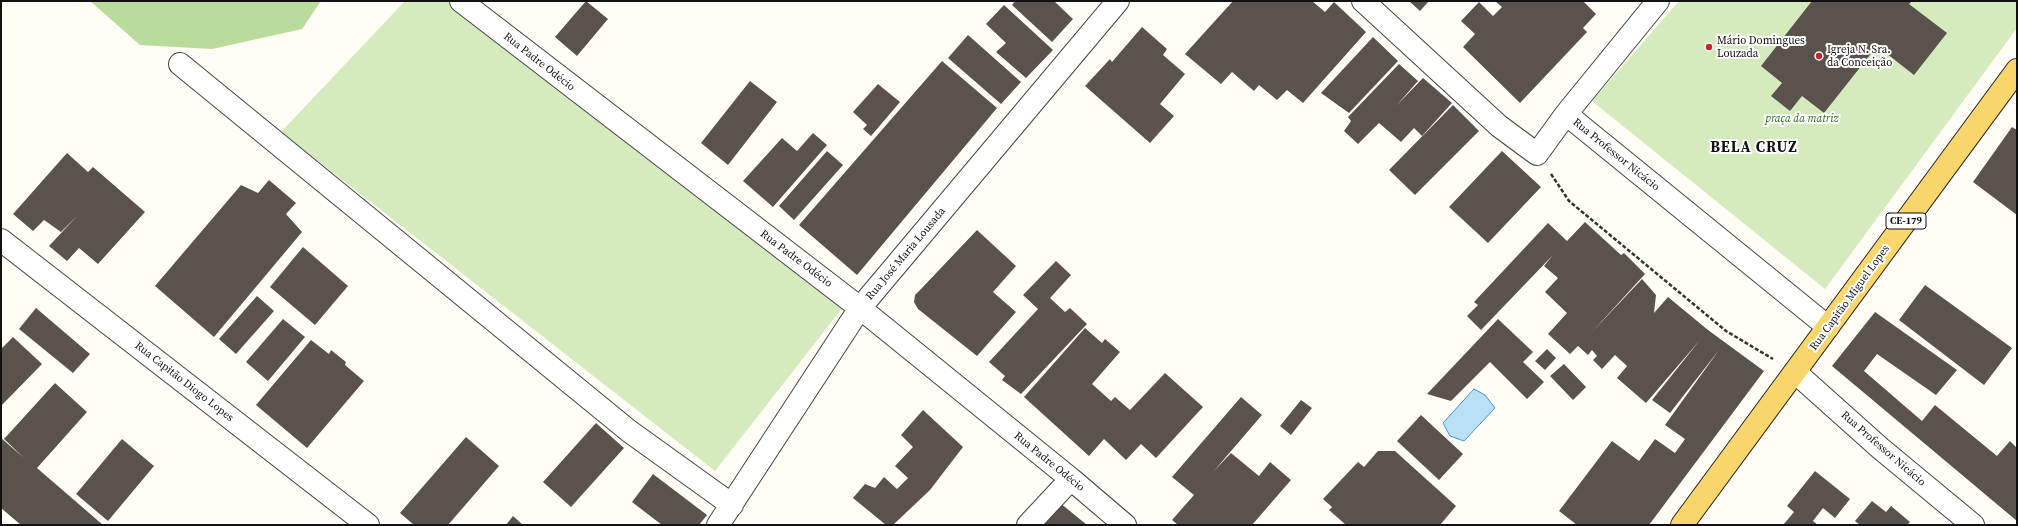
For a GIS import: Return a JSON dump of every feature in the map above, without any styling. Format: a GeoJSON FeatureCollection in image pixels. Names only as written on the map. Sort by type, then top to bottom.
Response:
{"type":"FeatureCollection","features":[{"type":"Feature","properties":{"kind":"main road","name":"Rua Capitão Miguel Lopes"},"geometry":{"type":"LineString","coordinates":[[1682,525],[2017,70]]}},
{"type":"Feature","properties":{"kind":"street","name":"Rua Padre Odécio"},"geometry":{"type":"LineString","coordinates":[[461,1],[860,308],[1071,479],[1125,525]]}},
{"type":"Feature","properties":{"kind":"street","name":"Rua José Maria Lousada"},"geometry":{"type":"LineString","coordinates":[[718,525],[860,308],[1118,1]]}},
{"type":"Feature","properties":{"kind":"street"},"geometry":{"type":"LineString","coordinates":[[1363,1],[1499,126],[1537,154]]}},
{"type":"Feature","properties":{"kind":"street"},"geometry":{"type":"LineString","coordinates":[[1566,114],[1658,1]]}},
{"type":"Feature","properties":{"kind":"street"},"geometry":{"type":"LineString","coordinates":[[180,64],[629,431],[732,505]]}},
{"type":"Feature","properties":{"kind":"street","name":"Rua Professor Nicácio"},"geometry":{"type":"LineString","coordinates":[[1537,154],[1566,114],[1828,327]]}},
{"type":"Feature","properties":{"kind":"street","name":"Rua Capitão Diogo Lopes"},"geometry":{"type":"LineString","coordinates":[[1,240],[368,525]]}},
{"type":"Feature","properties":{"kind":"street","name":"Rua Professor Nicácio"},"geometry":{"type":"LineString","coordinates":[[1795,372],[1880,448],[1973,525]]}},
{"type":"Feature","properties":{"kind":"street"},"geometry":{"type":"LineString","coordinates":[[1028,525],[1071,479]]}},
{"type":"Feature","properties":{"kind":"path"},"geometry":{"type":"LineString","coordinates":[[1537,154],[1569,201],[1726,331],[1795,372]]}},
{"type":"Feature","properties":{"kind":"green space"},"geometry":{"type":"Polygon","coordinates":[[[90,1],[321,1],[302,29],[212,49],[140,45],[90,1]]]}},
{"type":"Feature","properties":{"kind":"green space"},"geometry":{"type":"Polygon","coordinates":[[[405,1],[447,1],[844,306],[715,471],[281,132],[405,1]]]}},
{"type":"Feature","properties":{"kind":"green space","name":"praça da matriz"},"geometry":{"type":"Polygon","coordinates":[[[1679,1],[2017,1],[2017,28],[1825,289],[1592,101],[1679,1]]]}},
{"type":"Feature","properties":{"kind":"water"},"geometry":{"type":"Polygon","coordinates":[[[1474,389],[1485,395],[1495,408],[1464,441],[1450,436],[1443,423],[1474,389]]]}},
{"type":"Feature","properties":{"kind":"building"},"geometry":{"type":"Polygon","coordinates":[[[586,1],[608,19],[577,56],[555,37],[586,1]]]}},
{"type":"Feature","properties":{"kind":"building"},"geometry":{"type":"Polygon","coordinates":[[[1015,1],[1054,1],[1073,19],[1052,42],[1012,5],[1015,1]]]}},
{"type":"Feature","properties":{"kind":"building"},"geometry":{"type":"Polygon","coordinates":[[[1233,1],[1312,1],[1325,12],[1334,2],[1366,32],[1303,103],[1287,90],[1277,100],[1259,85],[1254,91],[1232,72],[1221,84],[1185,54],[1233,1]]]}},
{"type":"Feature","properties":{"kind":"building"},"geometry":{"type":"Polygon","coordinates":[[[1409,1],[1429,1],[1420,11],[1409,1]]]}},
{"type":"Feature","properties":{"kind":"building"},"geometry":{"type":"Polygon","coordinates":[[[1495,1],[1583,1],[1596,14],[1583,28],[1587,32],[1520,103],[1463,47],[1475,34],[1461,21],[1479,2],[1493,16],[1502,7],[1495,1]]]}},
{"type":"Feature","properties":{"kind":"building","name":"Igreja N. Sra. da Conceição"},"geometry":{"type":"Polygon","coordinates":[[[1812,1],[1912,1],[1909,4],[1947,33],[1914,75],[1877,46],[1824,113],[1802,96],[1790,111],[1771,96],[1782,83],[1761,66],[1812,1]]]}},
{"type":"Feature","properties":{"kind":"building"},"geometry":{"type":"Polygon","coordinates":[[[1004,5],[1053,50],[1026,78],[996,52],[1006,43],[986,24],[1004,5]]]}},
{"type":"Feature","properties":{"kind":"building"},"geometry":{"type":"Polygon","coordinates":[[[1142,27],[1167,49],[1163,55],[1185,74],[1160,104],[1174,116],[1150,143],[1085,86],[1110,59],[1112,62],[1142,27]]]}},
{"type":"Feature","properties":{"kind":"building"},"geometry":{"type":"Polygon","coordinates":[[[968,35],[1021,82],[1001,104],[948,58],[968,35]]]}},
{"type":"Feature","properties":{"kind":"building"},"geometry":{"type":"Polygon","coordinates":[[[1373,37],[1398,61],[1349,113],[1321,93],[1373,37]]]}},
{"type":"Feature","properties":{"kind":"building"},"geometry":{"type":"Polygon","coordinates":[[[942,61],[997,108],[857,275],[799,225],[942,61]]]}},
{"type":"Feature","properties":{"kind":"building"},"geometry":{"type":"Polygon","coordinates":[[[1399,64],[1418,81],[1396,106],[1423,78],[1452,103],[1422,136],[1414,128],[1401,142],[1379,123],[1358,144],[1344,131],[1351,121],[1348,117],[1399,64]]]}},
{"type":"Feature","properties":{"kind":"building"},"geometry":{"type":"Polygon","coordinates":[[[750,81],[777,102],[728,165],[701,143],[750,81]]]}},
{"type":"Feature","properties":{"kind":"building"},"geometry":{"type":"Polygon","coordinates":[[[878,84],[900,102],[871,136],[863,129],[867,125],[853,112],[878,84]]]}},
{"type":"Feature","properties":{"kind":"building"},"geometry":{"type":"Polygon","coordinates":[[[1453,105],[1479,131],[1415,195],[1389,170],[1453,105]]]}},
{"type":"Feature","properties":{"kind":"building"},"geometry":{"type":"Polygon","coordinates":[[[2012,127],[2017,130],[2017,215],[1973,182],[2012,127]]]}},
{"type":"Feature","properties":{"kind":"building"},"geometry":{"type":"Polygon","coordinates":[[[813,133],[827,145],[773,207],[743,181],[782,138],[797,151],[813,133]]]}},
{"type":"Feature","properties":{"kind":"building"},"geometry":{"type":"Polygon","coordinates":[[[827,151],[843,165],[794,220],[779,206],[827,151]]]}},
{"type":"Feature","properties":{"kind":"building"},"geometry":{"type":"Polygon","coordinates":[[[1502,151],[1541,187],[1488,243],[1449,207],[1502,151]]]}},
{"type":"Feature","properties":{"kind":"building"},"geometry":{"type":"Polygon","coordinates":[[[67,153],[88,172],[93,167],[145,212],[98,264],[79,248],[67,261],[49,246],[77,216],[61,232],[44,220],[33,231],[13,214],[67,153]]]}},
{"type":"Feature","properties":{"kind":"building"},"geometry":{"type":"Polygon","coordinates":[[[269,180],[296,203],[286,214],[302,232],[214,337],[155,286],[241,185],[258,193],[269,180]]]}},
{"type":"Feature","properties":{"kind":"building"},"geometry":{"type":"Polygon","coordinates":[[[1585,222],[1621,255],[1624,253],[1645,274],[1591,333],[1642,279],[1656,295],[1654,313],[1668,297],[1708,330],[1764,371],[1649,525],[1577,525],[1559,511],[1612,441],[1639,461],[1655,439],[1675,453],[1685,439],[1665,425],[1719,350],[1670,413],[1652,400],[1700,340],[1646,403],[1617,378],[1627,366],[1615,355],[1602,369],[1593,360],[1597,356],[1592,350],[1588,355],[1578,346],[1570,354],[1548,334],[1567,313],[1545,292],[1558,278],[1544,266],[1553,255],[1481,330],[1467,316],[1478,305],[1474,302],[1548,223],[1567,241],[1585,222]]]}},
{"type":"Feature","properties":{"kind":"building"},"geometry":{"type":"Polygon","coordinates":[[[977,230],[1016,266],[993,292],[1016,312],[977,356],[918,309],[914,302],[915,295],[977,230]]]}},
{"type":"Feature","properties":{"kind":"building"},"geometry":{"type":"Polygon","coordinates":[[[303,247],[348,286],[315,325],[270,287],[303,247]]]}},
{"type":"Feature","properties":{"kind":"building"},"geometry":{"type":"Polygon","coordinates":[[[1056,261],[1071,275],[1050,298],[1065,312],[1070,308],[1087,324],[1021,394],[1002,380],[1005,376],[989,362],[1038,309],[1023,295],[1056,261]]]}},
{"type":"Feature","properties":{"kind":"building"},"geometry":{"type":"Polygon","coordinates":[[[1925,285],[2012,348],[1984,385],[1899,320],[1925,285]]]}},
{"type":"Feature","properties":{"kind":"building"},"geometry":{"type":"Polygon","coordinates":[[[257,296],[274,311],[236,354],[219,339],[257,296]]]}},
{"type":"Feature","properties":{"kind":"building"},"geometry":{"type":"Polygon","coordinates":[[[36,308],[90,354],[73,373],[19,329],[36,308]]]}},
{"type":"Feature","properties":{"kind":"building"},"geometry":{"type":"Polygon","coordinates":[[[1875,312],[1957,370],[1936,395],[1877,354],[1864,371],[1922,421],[1935,405],[1997,456],[2010,441],[2017,448],[2017,521],[1832,366],[1875,312]]]}},
{"type":"Feature","properties":{"kind":"building"},"geometry":{"type":"Polygon","coordinates":[[[283,319],[305,337],[268,381],[246,362],[283,319]]]}},
{"type":"Feature","properties":{"kind":"building"},"geometry":{"type":"Polygon","coordinates":[[[1498,319],[1533,352],[1523,362],[1544,382],[1527,399],[1490,362],[1451,401],[1427,394],[1498,319]]]}},
{"type":"Feature","properties":{"kind":"building"},"geometry":{"type":"Polygon","coordinates":[[[1085,328],[1102,343],[1105,339],[1120,352],[1092,384],[1111,401],[1115,397],[1130,410],[1165,373],[1203,407],[1156,458],[1141,444],[1126,460],[1104,439],[1089,456],[1024,397],[1085,328]]]}},
{"type":"Feature","properties":{"kind":"building"},"geometry":{"type":"Polygon","coordinates":[[[13,337],[42,364],[1,406],[1,349],[13,337]]]}},
{"type":"Feature","properties":{"kind":"building"},"geometry":{"type":"Polygon","coordinates":[[[311,340],[329,354],[331,350],[346,362],[345,365],[364,381],[307,448],[256,405],[311,340]]]}},
{"type":"Feature","properties":{"kind":"building"},"geometry":{"type":"Polygon","coordinates":[[[1547,349],[1556,358],[1545,370],[1535,361],[1547,349]]]}},
{"type":"Feature","properties":{"kind":"building"},"geometry":{"type":"Polygon","coordinates":[[[1564,364],[1586,387],[1573,400],[1550,376],[1564,364]]]}},
{"type":"Feature","properties":{"kind":"building"},"geometry":{"type":"Polygon","coordinates":[[[55,383],[87,412],[37,468],[103,525],[21,525],[1,508],[1,438],[24,458],[4,439],[55,383]]]}},
{"type":"Feature","properties":{"kind":"building"},"geometry":{"type":"Polygon","coordinates":[[[1241,397],[1262,415],[1213,472],[1231,453],[1259,476],[1270,462],[1291,480],[1252,525],[1178,525],[1172,520],[1194,495],[1172,477],[1241,397]]]}},
{"type":"Feature","properties":{"kind":"building"},"geometry":{"type":"Polygon","coordinates":[[[1301,400],[1312,408],[1291,435],[1280,426],[1301,400]]]}},
{"type":"Feature","properties":{"kind":"building"},"geometry":{"type":"Polygon","coordinates":[[[923,410],[963,447],[930,490],[893,525],[886,525],[853,498],[865,484],[875,488],[884,477],[897,489],[908,478],[895,466],[913,447],[901,435],[923,410]]]}},
{"type":"Feature","properties":{"kind":"building"},"geometry":{"type":"Polygon","coordinates":[[[1421,415],[1463,454],[1439,480],[1397,441],[1421,415]]]}},
{"type":"Feature","properties":{"kind":"building"},"geometry":{"type":"Polygon","coordinates":[[[596,423],[624,448],[571,507],[543,482],[596,423]]]}},
{"type":"Feature","properties":{"kind":"building"},"geometry":{"type":"Polygon","coordinates":[[[466,437],[499,466],[448,525],[414,525],[400,513],[466,437]]]}},
{"type":"Feature","properties":{"kind":"building"},"geometry":{"type":"Polygon","coordinates":[[[122,439],[154,466],[108,521],[76,494],[122,439]]]}},
{"type":"Feature","properties":{"kind":"building"},"geometry":{"type":"Polygon","coordinates":[[[1378,451],[1395,451],[1456,506],[1440,525],[1346,525],[1329,510],[1332,507],[1323,499],[1358,462],[1364,467],[1378,451]]]}},
{"type":"Feature","properties":{"kind":"building"},"geometry":{"type":"Polygon","coordinates":[[[1815,471],[1850,499],[1835,518],[1823,508],[1813,521],[1818,525],[1783,525],[1794,512],[1787,506],[1815,471]]]}},
{"type":"Feature","properties":{"kind":"building"},"geometry":{"type":"Polygon","coordinates":[[[653,474],[707,515],[699,525],[662,525],[632,502],[653,474]]]}},
{"type":"Feature","properties":{"kind":"building"},"geometry":{"type":"Polygon","coordinates":[[[1872,501],[1886,512],[1891,506],[1910,522],[1907,525],[1860,525],[1855,521],[1872,501]]]}},
{"type":"Feature","properties":{"kind":"building"},"geometry":{"type":"Polygon","coordinates":[[[1060,503],[1087,525],[1042,525],[1060,503]]]}},
{"type":"Feature","properties":{"kind":"building"},"geometry":{"type":"Polygon","coordinates":[[[513,516],[523,525],[506,525],[513,516]]]}},
{"type":"Feature","properties":{"kind":"place","name":"Mário Domingues Louzada"},"geometry":{"type":"Point","coordinates":[1709,47]}},
{"type":"Feature","properties":{"kind":"place","name":"Igreja N. Sra. da Conceição"},"geometry":{"type":"Point","coordinates":[1819,56]}},
{"type":"Feature","properties":{"kind":"district","name":"BELA CRUZ"},"geometry":{"type":"Point","coordinates":[1754,148]}}]}
